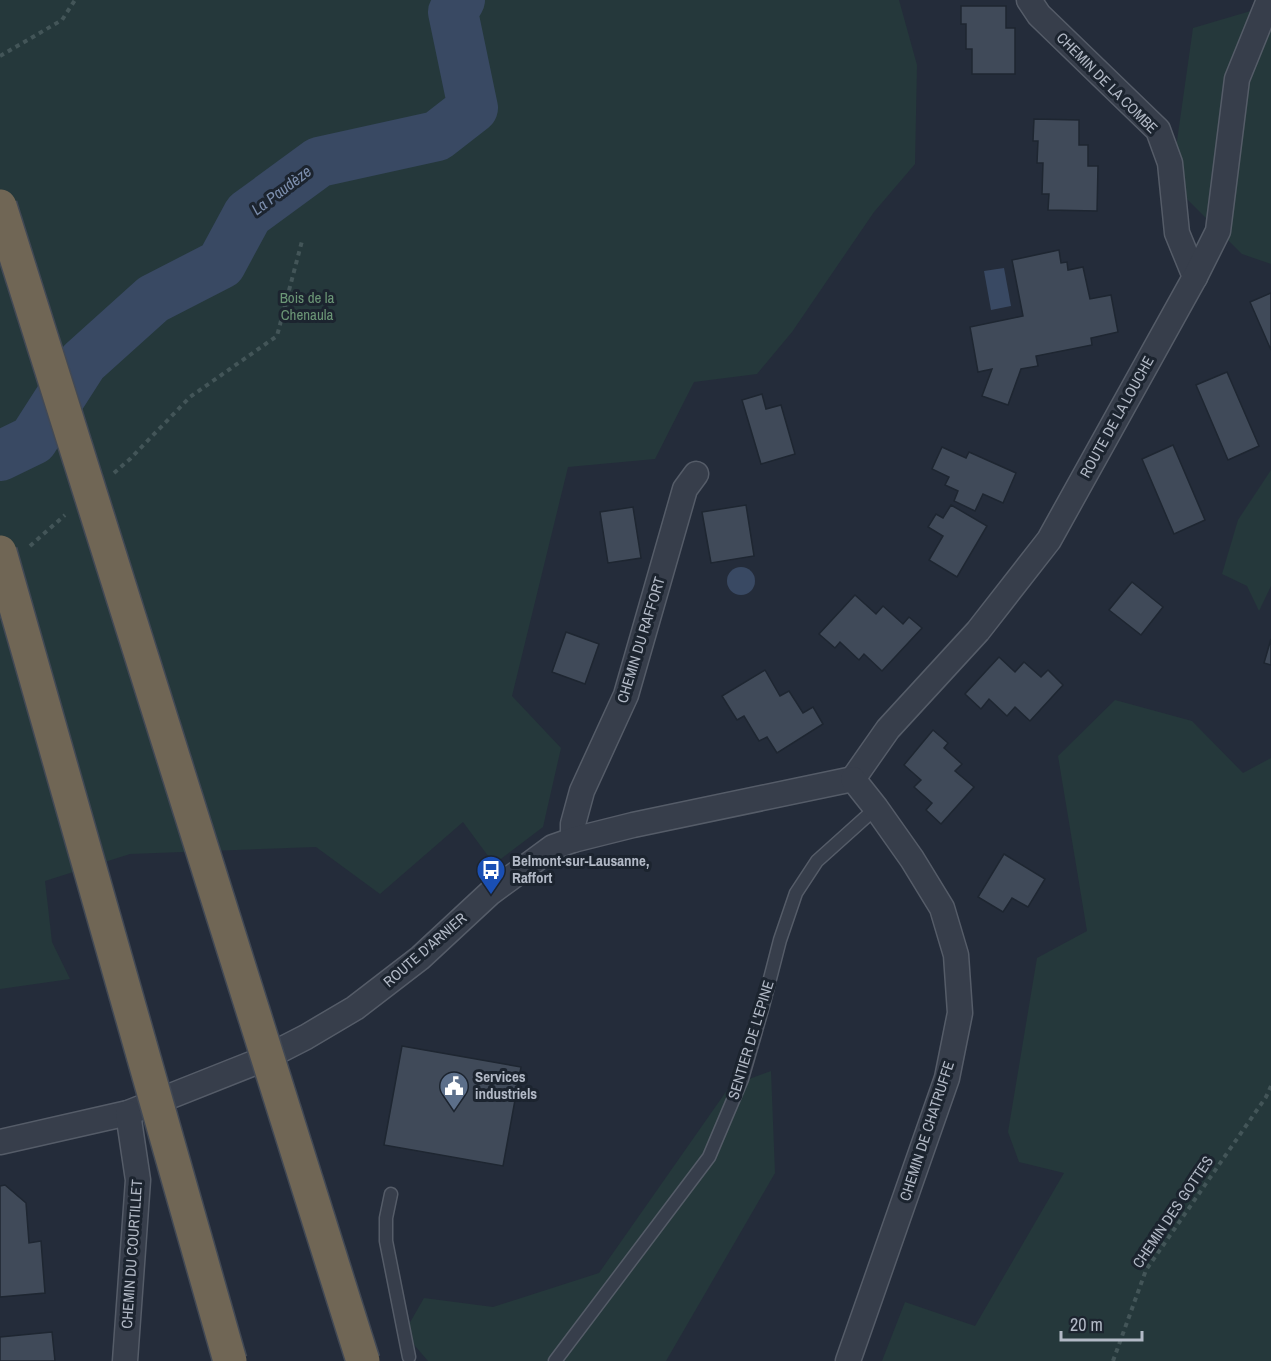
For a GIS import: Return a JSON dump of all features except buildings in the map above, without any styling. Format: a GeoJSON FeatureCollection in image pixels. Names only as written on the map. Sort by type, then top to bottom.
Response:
{"type":"FeatureCollection","features":[{"type":"Feature","properties":{"kind":"highway"},"geometry":{"type":"LineString","coordinates":[[0,206],[363,1361]]}},
{"type":"Feature","properties":{"kind":"highway"},"geometry":{"type":"LineString","coordinates":[[13,551],[230,1361]]}},
{"type":"Feature","properties":{"kind":"street","name":"CHEMIN DE LA COMBE"},"geometry":{"type":"LineString","coordinates":[[1029,0],[1039,15],[1158,130],[1170,163],[1177,233],[1195,277]]}},
{"type":"Feature","properties":{"kind":"street","name":"ROUTE DE LA LOUCHE"},"geometry":{"type":"LineString","coordinates":[[852,779],[888,729],[978,631],[1049,540],[1195,277],[1218,231],[1238,79],[1269,0]]}},
{"type":"Feature","properties":{"kind":"street","name":"CHEMIN DU RAFFORT"},"geometry":{"type":"LineString","coordinates":[[573,840],[573,824],[582,791],[626,695],[686,489],[696,474]]}},
{"type":"Feature","properties":{"kind":"street","name":"CHEMIN DE CHATRUFFE"},"geometry":{"type":"LineString","coordinates":[[848,1361],[947,1078],[960,1013],[956,955],[942,908],[912,859],[852,779]]}},
{"type":"Feature","properties":{"kind":"street","name":"ROUTE D'ARNIER"},"geometry":{"type":"LineString","coordinates":[[0,1142],[128,1113],[259,1061],[306,1038],[355,1008],[420,958],[490,893],[553,847],[633,825],[852,779]]}},
{"type":"Feature","properties":{"kind":"street","name":"CHEMIN DU COURTILLET"},"geometry":{"type":"LineString","coordinates":[[125,1361],[138,1180],[128,1113]]}},
{"type":"Feature","properties":{"kind":"lane","name":"SENTIER DE L'EPINE"},"geometry":{"type":"LineString","coordinates":[[555,1361],[709,1157],[742,1079],[780,940],[796,893],[817,861],[876,808]]}},
{"type":"Feature","properties":{"kind":"lane"},"geometry":{"type":"LineString","coordinates":[[391,1194],[386,1218],[386,1240],[409,1357]]}},
{"type":"Feature","properties":{"kind":"path"},"geometry":{"type":"LineString","coordinates":[[0,56],[62,20],[75,0]]}},
{"type":"Feature","properties":{"kind":"path"},"geometry":{"type":"LineString","coordinates":[[112,474],[130,459],[190,397],[277,336],[302,240]]}},
{"type":"Feature","properties":{"kind":"path"},"geometry":{"type":"LineString","coordinates":[[13,551],[69,511]]}},
{"type":"Feature","properties":{"kind":"path","name":"CHEMIN DES GOTTES"},"geometry":{"type":"LineString","coordinates":[[1113,1361],[1146,1270],[1266,1097],[1271,1086]]}},
{"type":"Feature","properties":{"kind":"green space","name":"Bois de la Chenaula"},"geometry":{"type":"Polygon","coordinates":[[[0,0],[899,0],[917,65],[915,164],[874,212],[792,332],[757,374],[694,382],[655,459],[568,467],[512,696],[561,748],[543,827],[494,864],[463,822],[380,894],[316,847],[130,854],[45,881],[52,942],[70,979],[0,989],[0,0]]]}},
{"type":"Feature","properties":{"kind":"green space"},"geometry":{"type":"Polygon","coordinates":[[[1271,5],[1271,264],[1242,254],[1171,183],[1193,28],[1271,5]]]}},
{"type":"Feature","properties":{"kind":"green space"},"geometry":{"type":"Polygon","coordinates":[[[1271,470],[1271,586],[1259,611],[1247,586],[1222,574],[1238,520],[1271,470]]]}},
{"type":"Feature","properties":{"kind":"green space"},"geometry":{"type":"Polygon","coordinates":[[[1115,700],[1192,721],[1243,773],[1271,758],[1271,1361],[882,1361],[905,1302],[975,1326],[1064,1173],[1019,1162],[1008,1132],[1037,958],[1087,931],[1058,756],[1115,700]]]}},
{"type":"Feature","properties":{"kind":"green space"},"geometry":{"type":"Polygon","coordinates":[[[771,1071],[775,1173],[666,1361],[428,1361],[404,1333],[424,1298],[493,1307],[599,1273],[730,1086],[771,1071]]]}},
{"type":"Feature","properties":{"kind":"water"},"geometry":{"type":"Polygon","coordinates":[[[1004,268],[1011,306],[991,310],[984,271],[1004,268]]]}},
{"type":"Feature","properties":{"kind":"water"},"geometry":{"type":"Polygon","coordinates":[[[741,567],[751,571],[755,581],[751,591],[741,595],[731,591],[727,581],[731,571],[741,567]]]}},
{"type":"Feature","properties":{"kind":"waterway","name":"La Paudèze"},"geometry":{"type":"LineString","coordinates":[[0,456],[33,440],[83,362],[153,299],[221,264],[248,214],[319,162],[437,136],[473,108],[453,12],[460,0]]}},
{"type":"Feature","properties":{"kind":"place","name":"Belmont-sur-Lausanne, Raffort"},"geometry":{"type":"Point","coordinates":[491,896]}},
{"type":"Feature","properties":{"kind":"place","name":"Services industriels"},"geometry":{"type":"Point","coordinates":[454,1112]}}]}
